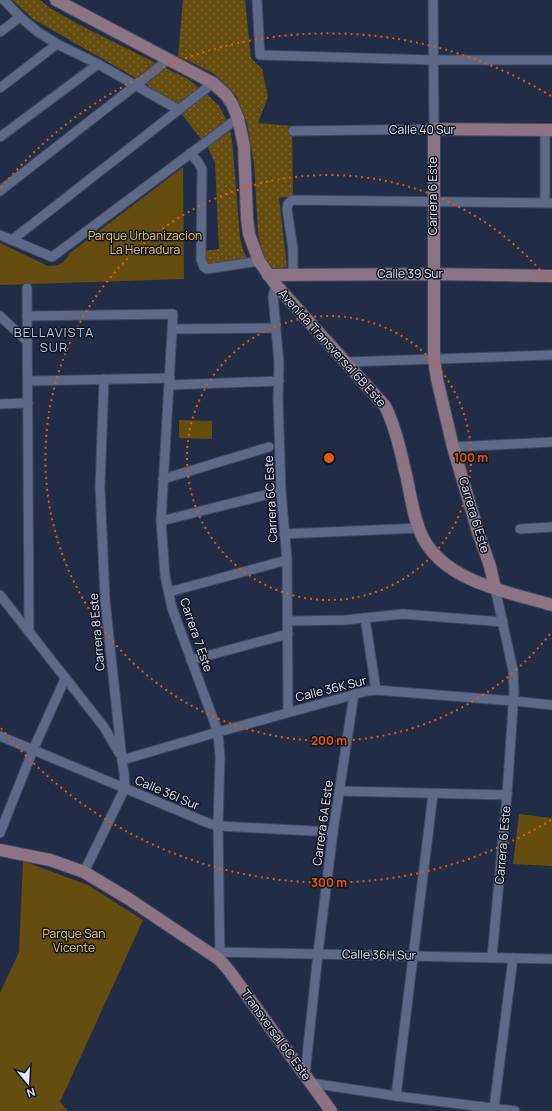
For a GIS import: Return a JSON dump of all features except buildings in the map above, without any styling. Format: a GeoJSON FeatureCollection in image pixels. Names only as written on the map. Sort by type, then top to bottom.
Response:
{"type":"FeatureCollection","features":[{"type":"Feature","properties":{"kind":"street"},"geometry":{"type":"LineString","coordinates":[[4,0],[20,17],[38,32],[57,44],[98,64],[179,110]]}},
{"type":"Feature","properties":{"kind":"street","name":"Avenida Transversal 6B Este"},"geometry":{"type":"LineString","coordinates":[[56,0],[212,83],[226,95],[238,118],[244,146],[249,234],[259,261],[276,285],[380,399],[389,413],[421,533]]}},
{"type":"Feature","properties":{"kind":"street"},"geometry":{"type":"LineString","coordinates":[[257,0],[260,55],[433,60],[552,60]]}},
{"type":"Feature","properties":{"kind":"street","name":"Carrera 6 Este"},"geometry":{"type":"LineString","coordinates":[[433,0],[433,274],[434,360],[436,379],[453,447],[478,532],[490,566],[513,670],[514,701],[492,957]]}},
{"type":"Feature","properties":{"kind":"street"},"geometry":{"type":"LineString","coordinates":[[0,32],[20,17]]}},
{"type":"Feature","properties":{"kind":"street"},"geometry":{"type":"LineString","coordinates":[[0,88],[57,44]]}},
{"type":"Feature","properties":{"kind":"street"},"geometry":{"type":"LineString","coordinates":[[0,191],[168,60]]}},
{"type":"Feature","properties":{"kind":"street"},"geometry":{"type":"LineString","coordinates":[[0,137],[98,64]]}},
{"type":"Feature","properties":{"kind":"street"},"geometry":{"type":"LineString","coordinates":[[12,240],[212,83]]}},
{"type":"Feature","properties":{"kind":"street"},"geometry":{"type":"LineString","coordinates":[[0,235],[52,257],[238,118]]}},
{"type":"Feature","properties":{"kind":"street","name":"Calle 40 Sur"},"geometry":{"type":"LineString","coordinates":[[293,131],[434,129],[549,130]]}},
{"type":"Feature","properties":{"kind":"street"},"geometry":{"type":"LineString","coordinates":[[293,275],[292,249],[286,208],[287,205],[293,200],[548,203],[549,130]]}},
{"type":"Feature","properties":{"kind":"street"},"geometry":{"type":"LineString","coordinates":[[190,153],[202,169],[201,260],[204,267],[207,269],[259,261]]}},
{"type":"Feature","properties":{"kind":"street","name":"Calle 39 Sur"},"geometry":{"type":"LineString","coordinates":[[268,275],[433,274],[552,276]]}},
{"type":"Feature","properties":{"kind":"street","name":"Carrera 6C Este"},"geometry":{"type":"LineString","coordinates":[[276,285],[273,296],[279,363],[278,400],[281,491],[287,560],[288,712]]}},
{"type":"Feature","properties":{"kind":"street"},"geometry":{"type":"LineString","coordinates":[[27,288],[29,632]]}},
{"type":"Feature","properties":{"kind":"street","name":"Carrera 7 Este"},"geometry":{"type":"LineString","coordinates":[[27,316],[173,314],[161,521],[165,576],[172,608],[218,732],[220,757],[218,826],[220,956]]}},
{"type":"Feature","properties":{"kind":"street"},"geometry":{"type":"LineString","coordinates":[[0,316],[27,341]]}},
{"type":"Feature","properties":{"kind":"street"},"geometry":{"type":"LineString","coordinates":[[173,329],[275,328]]}},
{"type":"Feature","properties":{"kind":"street"},"geometry":{"type":"LineString","coordinates":[[346,362],[552,355]]}},
{"type":"Feature","properties":{"kind":"street"},"geometry":{"type":"LineString","coordinates":[[28,381],[104,379],[170,381],[279,381]]}},
{"type":"Feature","properties":{"kind":"street","name":"Carrera 8 Este"},"geometry":{"type":"LineString","coordinates":[[84,872],[124,788],[124,773],[105,599],[100,487],[104,379]]}},
{"type":"Feature","properties":{"kind":"street"},"geometry":{"type":"LineString","coordinates":[[0,404],[28,403]]}},
{"type":"Feature","properties":{"kind":"street"},"geometry":{"type":"LineString","coordinates":[[453,447],[552,442]]}},
{"type":"Feature","properties":{"kind":"street"},"geometry":{"type":"LineString","coordinates":[[163,479],[269,447]]}},
{"type":"Feature","properties":{"kind":"street"},"geometry":{"type":"LineString","coordinates":[[161,521],[281,491]]}},
{"type":"Feature","properties":{"kind":"street"},"geometry":{"type":"LineString","coordinates":[[520,529],[552,527]]}},
{"type":"Feature","properties":{"kind":"street"},"geometry":{"type":"LineString","coordinates":[[284,534],[421,533],[433,552],[451,569],[460,575],[495,588],[552,605]]}},
{"type":"Feature","properties":{"kind":"street"},"geometry":{"type":"LineString","coordinates":[[169,592],[287,560]]}},
{"type":"Feature","properties":{"kind":"street"},"geometry":{"type":"LineString","coordinates":[[0,595],[104,727],[114,742],[122,760]]}},
{"type":"Feature","properties":{"kind":"street"},"geometry":{"type":"LineString","coordinates":[[288,621],[345,620],[403,614],[503,622]]}},
{"type":"Feature","properties":{"kind":"street"},"geometry":{"type":"LineString","coordinates":[[365,618],[376,690]]}},
{"type":"Feature","properties":{"kind":"street"},"geometry":{"type":"LineString","coordinates":[[191,660],[288,634]]}},
{"type":"Feature","properties":{"kind":"street"},"geometry":{"type":"LineString","coordinates":[[0,832],[33,750],[65,679]]}},
{"type":"Feature","properties":{"kind":"street","name":"Calle 36K Sur"},"geometry":{"type":"LineString","coordinates":[[122,760],[288,712],[354,694],[376,690],[514,701],[552,706]]}},
{"type":"Feature","properties":{"kind":"street","name":"Carrera 6A Este"},"geometry":{"type":"LineString","coordinates":[[308,1079],[318,953],[333,832],[354,694]]}},
{"type":"Feature","properties":{"kind":"street","name":"Calle 36I Sur"},"geometry":{"type":"LineString","coordinates":[[0,736],[218,826],[333,832]]}},
{"type":"Feature","properties":{"kind":"street"},"geometry":{"type":"LineString","coordinates":[[340,791],[507,795]]}},
{"type":"Feature","properties":{"kind":"street"},"geometry":{"type":"LineString","coordinates":[[396,1096],[433,794]]}},
{"type":"Feature","properties":{"kind":"street"},"geometry":{"type":"LineString","coordinates":[[0,850],[44,858],[84,872],[130,899],[206,950],[220,956]]}},
{"type":"Feature","properties":{"kind":"street","name":"Calle 36H Sur"},"geometry":{"type":"LineString","coordinates":[[220,956],[318,953],[552,959]]}},
{"type":"Feature","properties":{"kind":"street","name":"Transversal 6C Este"},"geometry":{"type":"LineString","coordinates":[[220,956],[233,977],[308,1079],[328,1110]]}},
{"type":"Feature","properties":{"kind":"street"},"geometry":{"type":"LineString","coordinates":[[494,1108],[513,958]]}},
{"type":"Feature","properties":{"kind":"street"},"geometry":{"type":"LineString","coordinates":[[308,1079],[396,1096],[515,1111]]}},
{"type":"Feature","properties":{"kind":"street"},"geometry":{"type":"LineString","coordinates":[[438,1111],[439,1101]]}},
{"type":"Feature","properties":{"kind":"green space"},"geometry":{"type":"Polygon","coordinates":[[[12,0],[40,0],[50,8],[78,24],[188,79],[219,106],[226,119],[232,139],[240,237],[243,250],[247,258],[203,266],[203,251],[219,249],[215,163],[208,148],[173,103],[141,81],[33,19],[12,0]]]}},
{"type":"Feature","properties":{"kind":"green space"},"geometry":{"type":"Polygon","coordinates":[[[183,0],[245,0],[251,58],[262,69],[268,97],[258,123],[292,126],[293,196],[279,198],[287,267],[272,270],[265,261],[261,248],[258,232],[254,164],[247,123],[236,96],[214,74],[178,57],[183,0]]]}},
{"type":"Feature","properties":{"kind":"green space","name":"Parque Urbanizacion La Herradura"},"geometry":{"type":"Polygon","coordinates":[[[183,167],[184,279],[0,285],[0,243],[48,266],[59,265],[64,262],[70,253],[183,167]]]}},
{"type":"Feature","properties":{"kind":"green space"},"geometry":{"type":"Polygon","coordinates":[[[179,420],[212,421],[212,439],[179,438],[179,420]]]}},
{"type":"Feature","properties":{"kind":"green space"},"geometry":{"type":"Polygon","coordinates":[[[519,814],[552,818],[552,866],[513,864],[519,814]]]}},
{"type":"Feature","properties":{"kind":"green space","name":"Parque San Vicente"},"geometry":{"type":"Polygon","coordinates":[[[23,861],[88,885],[143,920],[60,1102],[68,1111],[0,1111],[0,993],[19,952],[23,861]]]}},
{"type":"Feature","properties":{"kind":"district","name":"BELLAVISTA SUR"},"geometry":{"type":"Point","coordinates":[54,340]}}]}
